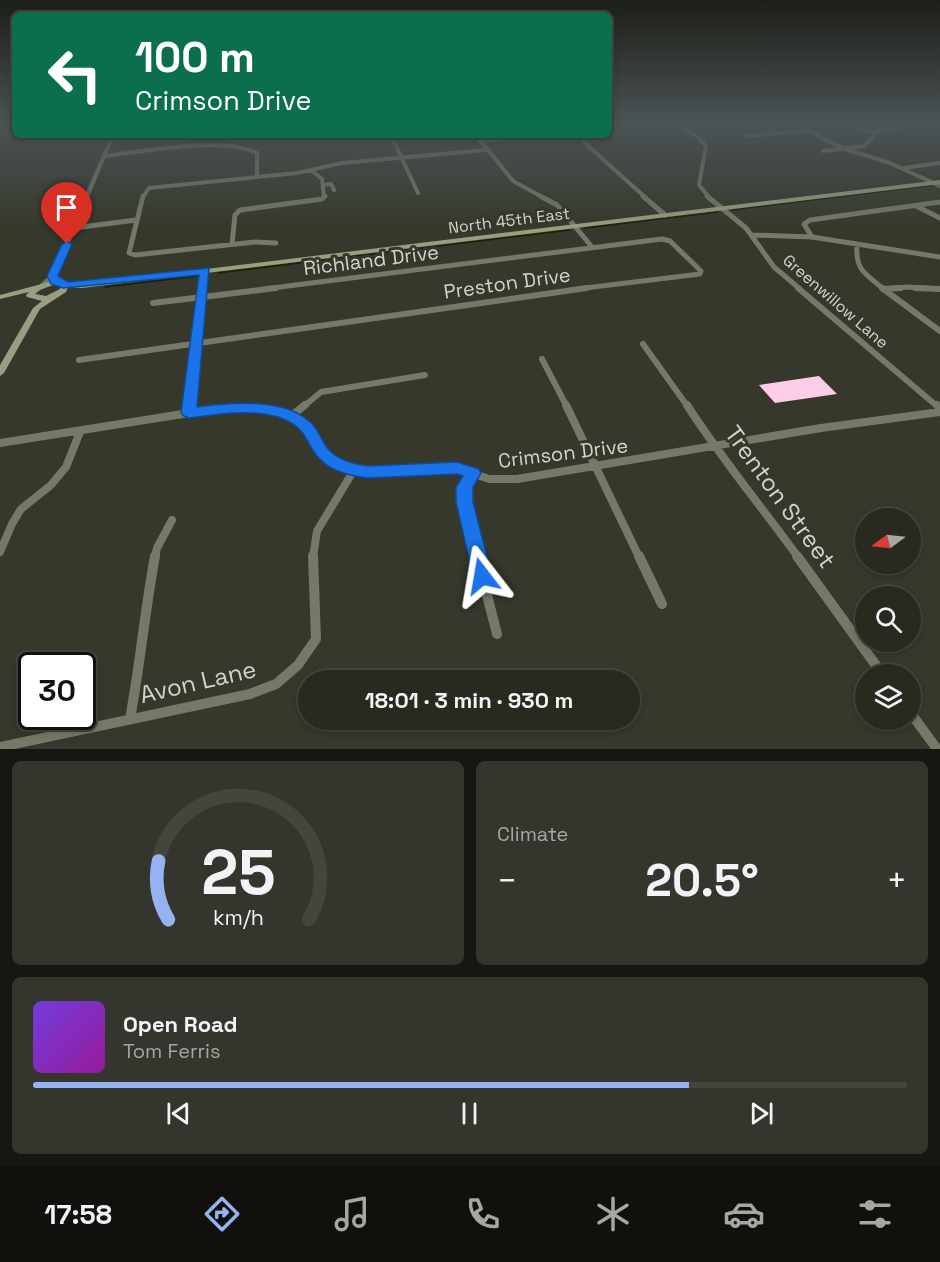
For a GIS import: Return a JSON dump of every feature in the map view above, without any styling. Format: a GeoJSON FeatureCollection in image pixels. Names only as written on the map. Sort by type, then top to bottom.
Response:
{"type":"FeatureCollection","features":[{"type":"Feature","properties":{"kind":"main road","name":"North 45th East"},"geometry":{"type":"LineString","coordinates":[[57,286],[82,286],[938,184]]}},
{"type":"Feature","properties":{"kind":"main road"},"geometry":{"type":"LineString","coordinates":[[0,297],[39,286],[57,286]]}},
{"type":"Feature","properties":{"kind":"main road"},"geometry":{"type":"LineString","coordinates":[[35,301],[31,293],[39,286]]}},
{"type":"Feature","properties":{"kind":"main road"},"geometry":{"type":"LineString","coordinates":[[0,373],[35,301],[57,286]]}},
{"type":"Feature","properties":{"kind":"main road"},"geometry":{"type":"LineString","coordinates":[[11,295],[35,301]]}},
{"type":"Feature","properties":{"kind":"street"},"geometry":{"type":"LineString","coordinates":[[57,286],[74,228],[103,159]]}},
{"type":"Feature","properties":{"kind":"street"},"geometry":{"type":"LineString","coordinates":[[257,159],[257,177]]}},
{"type":"Feature","properties":{"kind":"street"},"geometry":{"type":"LineString","coordinates":[[276,243],[232,244],[131,255],[129,250],[144,192],[149,188],[257,177],[311,170],[342,163],[390,159]]}},
{"type":"Feature","properties":{"kind":"street"},"geometry":{"type":"LineString","coordinates":[[401,159],[418,193]]}},
{"type":"Feature","properties":{"kind":"street"},"geometry":{"type":"LineString","coordinates":[[494,159],[513,181],[557,206],[592,247]]}},
{"type":"Feature","properties":{"kind":"street"},"geometry":{"type":"LineString","coordinates":[[603,159],[665,215]]}},
{"type":"Feature","properties":{"kind":"street","name":"Greenwillow Lane"},"geometry":{"type":"LineString","coordinates":[[704,159],[699,185],[707,196],[737,219],[774,267],[940,408]]}},
{"type":"Feature","properties":{"kind":"street"},"geometry":{"type":"LineString","coordinates":[[875,159],[903,168],[938,184]]}},
{"type":"Feature","properties":{"kind":"street"},"geometry":{"type":"LineString","coordinates":[[903,168],[940,163]]}},
{"type":"Feature","properties":{"kind":"street"},"geometry":{"type":"LineString","coordinates":[[232,244],[235,215],[240,210],[322,199],[325,196],[320,175],[311,170]]}},
{"type":"Feature","properties":{"kind":"street"},"geometry":{"type":"LineString","coordinates":[[323,185],[331,184],[334,190]]}},
{"type":"Feature","properties":{"kind":"street"},"geometry":{"type":"LineString","coordinates":[[812,237],[804,224],[810,220],[940,202]]}},
{"type":"Feature","properties":{"kind":"street"},"geometry":{"type":"LineString","coordinates":[[915,206],[940,218]]}},
{"type":"Feature","properties":{"kind":"street"},"geometry":{"type":"LineString","coordinates":[[74,228],[136,220]]}},
{"type":"Feature","properties":{"kind":"street"},"geometry":{"type":"LineString","coordinates":[[751,236],[812,237],[940,257]]}},
{"type":"Feature","properties":{"kind":"street","name":"Preston Drive"},"geometry":{"type":"LineString","coordinates":[[196,345],[700,274],[698,268],[670,241],[663,239],[592,247]]}},
{"type":"Feature","properties":{"kind":"street"},"geometry":{"type":"LineString","coordinates":[[857,244],[858,268],[940,331]]}},
{"type":"Feature","properties":{"kind":"street","name":"Richland Drive"},"geometry":{"type":"LineString","coordinates":[[153,303],[592,247]]}},
{"type":"Feature","properties":{"kind":"street"},"geometry":{"type":"LineString","coordinates":[[189,413],[205,271]]}},
{"type":"Feature","properties":{"kind":"street"},"geometry":{"type":"LineString","coordinates":[[883,289],[907,287],[940,289]]}},
{"type":"Feature","properties":{"kind":"street","name":"Trenton Street"},"geometry":{"type":"LineString","coordinates":[[643,344],[674,385],[714,446],[756,499],[875,664]]}},
{"type":"Feature","properties":{"kind":"street"},"geometry":{"type":"LineString","coordinates":[[79,360],[196,345]]}},
{"type":"Feature","properties":{"kind":"street"},"geometry":{"type":"LineString","coordinates":[[542,359],[597,467],[662,604]]}},
{"type":"Feature","properties":{"kind":"street"},"geometry":{"type":"LineString","coordinates":[[290,417],[321,392],[425,375]]}},
{"type":"Feature","properties":{"kind":"street","name":"Crimson Drive"},"geometry":{"type":"LineString","coordinates":[[0,443],[238,407],[261,409],[299,421],[314,434],[324,454],[340,465],[354,470],[368,472],[457,468],[489,479],[517,478],[597,467],[714,446],[940,412]]}},
{"type":"Feature","properties":{"kind":"street"},"geometry":{"type":"LineString","coordinates":[[0,552],[22,508],[65,470],[80,432]]}},
{"type":"Feature","properties":{"kind":"street","name":"Avon Lane"},"geometry":{"type":"LineString","coordinates":[[0,747],[250,694],[276,684],[298,665],[316,639],[313,559],[317,531],[354,470]]}},
{"type":"Feature","properties":{"kind":"street"},"geometry":{"type":"LineString","coordinates":[[473,473],[465,487],[464,502],[497,634]]}},
{"type":"Feature","properties":{"kind":"street"},"geometry":{"type":"LineString","coordinates":[[130,719],[142,651],[145,608],[157,548],[172,520]]}},
{"type":"Feature","properties":{"kind":"street"},"geometry":{"type":"LineString","coordinates":[[921,727],[937,749]]}},
{"type":"Feature","properties":{"kind":"building"},"geometry":{"type":"Polygon","coordinates":[[[819,376],[837,394],[775,403],[759,385],[819,376]]]}},
{"type":"Feature","properties":{"kind":"waterway"},"geometry":{"type":"LineString","coordinates":[[732,210],[933,185]]}},
{"type":"Feature","properties":{"kind":"waterway"},"geometry":{"type":"LineString","coordinates":[[585,228],[718,212]]}},
{"type":"Feature","properties":{"kind":"waterway"},"geometry":{"type":"LineString","coordinates":[[218,273],[570,230]]}},
{"type":"Feature","properties":{"kind":"waterway"},"geometry":{"type":"LineString","coordinates":[[105,287],[197,276]]}},
{"type":"Feature","properties":{"kind":"route"},"geometry":{"type":"LineString","coordinates":[[67,244],[53,279],[67,286],[205,271],[189,413],[238,407],[282,414],[299,421],[314,434],[324,454],[340,465],[354,470],[368,472],[457,468],[473,473],[465,487],[464,502],[482,576]]}}]}
